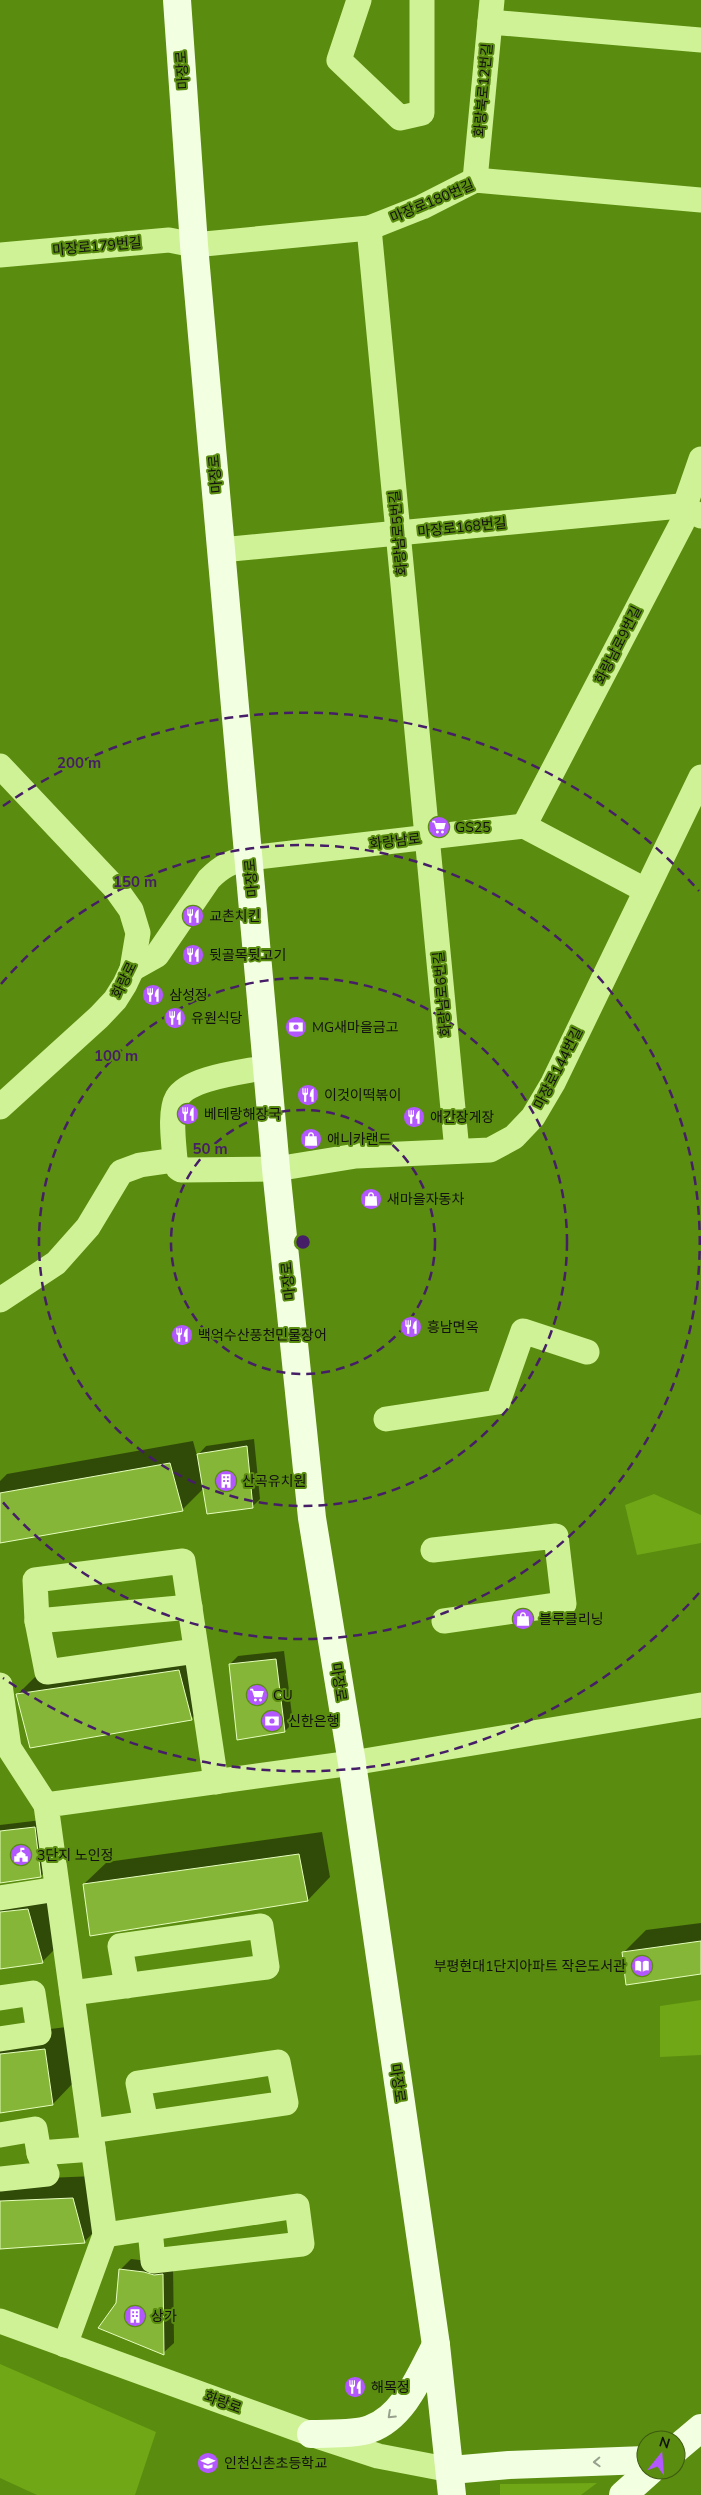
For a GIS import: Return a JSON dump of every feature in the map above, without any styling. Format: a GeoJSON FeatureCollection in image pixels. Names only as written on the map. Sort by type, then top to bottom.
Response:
{"type":"FeatureCollection","features":[{"type":"Feature","properties":{"kind":"main road","name":"마장로"},"geometry":{"type":"LineString","coordinates":[[177,0],[194,246],[276,1169],[312,1518],[352,1763],[436,2346],[451,2483]]}},
{"type":"Feature","properties":{"kind":"main road"},"geometry":{"type":"LineString","coordinates":[[311,2434],[369,2430],[390,2418],[406,2400],[436,2346]]}},
{"type":"Feature","properties":{"kind":"main road"},"geometry":{"type":"LineString","coordinates":[[686,2441],[701,2428]]}},
{"type":"Feature","properties":{"kind":"main road"},"geometry":{"type":"LineString","coordinates":[[451,2483],[510,2465],[636,2460]]}},
{"type":"Feature","properties":{"kind":"main road"},"geometry":{"type":"LineString","coordinates":[[623,2495],[640,2480]]}},
{"type":"Feature","properties":{"kind":"street"},"geometry":{"type":"LineString","coordinates":[[359,0],[339,60],[400,118],[422,113],[422,0]]}},
{"type":"Feature","properties":{"kind":"street"},"geometry":{"type":"LineString","coordinates":[[491,11],[701,40]]}},
{"type":"Feature","properties":{"kind":"street","name":"화랑북로12번길"},"geometry":{"type":"LineString","coordinates":[[475,180],[491,11]]}},
{"type":"Feature","properties":{"kind":"street","name":"마장로180번길"},"geometry":{"type":"LineString","coordinates":[[194,246],[369,228],[422,207],[475,180],[701,200]]}},
{"type":"Feature","properties":{"kind":"street","name":"화랑남로5번길"},"geometry":{"type":"LineString","coordinates":[[369,228],[427,838]]}},
{"type":"Feature","properties":{"kind":"street","name":"마장로179번길"},"geometry":{"type":"LineString","coordinates":[[0,255],[169,240],[194,246]]}},
{"type":"Feature","properties":{"kind":"street","name":"화랑남로9번길"},"geometry":{"type":"LineString","coordinates":[[524,826],[682,522],[692,512],[701,459]]}},
{"type":"Feature","properties":{"kind":"street","name":"마장로168번길"},"geometry":{"type":"LineString","coordinates":[[221,550],[680,506],[692,512]]}},
{"type":"Feature","properties":{"kind":"street","name":"화랑로"},"geometry":{"type":"LineString","coordinates":[[0,766],[116,889],[131,910],[138,932],[132,969],[115,1000],[99,1017],[1,1104]]}},
{"type":"Feature","properties":{"kind":"street","name":"마장로144번길"},"geometry":{"type":"LineString","coordinates":[[175,1160],[178,1168],[181,1170],[276,1169],[356,1156],[490,1150],[514,1137],[533,1118],[553,1083],[701,776]]}},
{"type":"Feature","properties":{"kind":"street"},"geometry":{"type":"LineString","coordinates":[[524,826],[645,890]]}},
{"type":"Feature","properties":{"kind":"street","name":"화랑남로"},"geometry":{"type":"LineString","coordinates":[[132,969],[157,955],[209,879],[219,868],[233,861],[524,826]]}},
{"type":"Feature","properties":{"kind":"street","name":"화랑남로6번길"},"geometry":{"type":"LineString","coordinates":[[427,838],[457,1151]]}},
{"type":"Feature","properties":{"kind":"street"},"geometry":{"type":"LineString","coordinates":[[0,1300],[56,1263],[88,1227],[121,1172],[147,1164],[175,1160],[173,1124],[177,1098],[190,1087],[212,1078],[267,1067]]}},
{"type":"Feature","properties":{"kind":"street"},"geometry":{"type":"LineString","coordinates":[[386,1419],[498,1402],[523,1331],[587,1352]]}},
{"type":"Feature","properties":{"kind":"street"},"geometry":{"type":"LineString","coordinates":[[433,1550],[556,1536],[564,1604],[444,1621]]}},
{"type":"Feature","properties":{"kind":"street"},"geometry":{"type":"LineString","coordinates":[[196,1651],[47,1672],[36,1621],[35,1580],[183,1561],[216,1782]]}},
{"type":"Feature","properties":{"kind":"street"},"geometry":{"type":"LineString","coordinates":[[36,1621],[190,1607]]}},
{"type":"Feature","properties":{"kind":"street"},"geometry":{"type":"LineString","coordinates":[[0,1685],[5,1749],[46,1805],[105,2235],[65,2345]]}},
{"type":"Feature","properties":{"kind":"street"},"geometry":{"type":"LineString","coordinates":[[46,1805],[352,1763],[701,1705]]}},
{"type":"Feature","properties":{"kind":"street"},"geometry":{"type":"LineString","coordinates":[[0,1898],[57,1890]]}},
{"type":"Feature","properties":{"kind":"street"},"geometry":{"type":"LineString","coordinates":[[72,1993],[126,1986],[267,1967],[260,1926],[120,1946],[126,1986]]}},
{"type":"Feature","properties":{"kind":"street"},"geometry":{"type":"LineString","coordinates":[[0,1998],[33,1993],[39,2033],[0,2039]]}},
{"type":"Feature","properties":{"kind":"street"},"geometry":{"type":"LineString","coordinates":[[38,2023],[75,2018]]}},
{"type":"Feature","properties":{"kind":"street"},"geometry":{"type":"LineString","coordinates":[[39,2153],[92,2140],[146,2123],[286,2103],[278,2062],[138,2083],[146,2123]]}},
{"type":"Feature","properties":{"kind":"street"},"geometry":{"type":"LineString","coordinates":[[0,2134],[35,2129],[39,2153],[46,2174],[0,2179]]}},
{"type":"Feature","properties":{"kind":"street"},"geometry":{"type":"LineString","coordinates":[[105,2235],[150,2228],[297,2206],[302,2244],[154,2261],[150,2228]]}},
{"type":"Feature","properties":{"kind":"street","name":"화랑로"},"geometry":{"type":"LineString","coordinates":[[0,2321],[451,2483]]}},
{"type":"Feature","properties":{"kind":"green space"},"geometry":{"type":"Polygon","coordinates":[[[654,1494],[701,1515],[701,1543],[637,1555],[625,1505],[654,1494]]]}},
{"type":"Feature","properties":{"kind":"green space"},"geometry":{"type":"Polygon","coordinates":[[[701,2000],[701,2055],[660,2057],[660,2006],[701,2000]]]}},
{"type":"Feature","properties":{"kind":"green space"},"geometry":{"type":"Polygon","coordinates":[[[0,2364],[156,2432],[135,2495],[37,2495],[0,2478],[0,2364]]]}},
{"type":"Feature","properties":{"kind":"green space"},"geometry":{"type":"Polygon","coordinates":[[[597,2483],[581,2495],[500,2495],[500,2484],[597,2483]]]}},
{"type":"Feature","properties":{"kind":"building","name":"산곡유치원"},"geometry":{"type":"Polygon","coordinates":[[[247,1446],[253,1508],[207,1514],[197,1454],[247,1446]]]}},
{"type":"Feature","properties":{"kind":"building"},"geometry":{"type":"Polygon","coordinates":[[[170,1463],[183,1511],[0,1543],[0,1493],[170,1463]]]}},
{"type":"Feature","properties":{"kind":"building"},"geometry":{"type":"Polygon","coordinates":[[[276,1659],[285,1732],[237,1740],[229,1664],[276,1659]]]}},
{"type":"Feature","properties":{"kind":"building"},"geometry":{"type":"Polygon","coordinates":[[[179,1670],[192,1720],[30,1748],[16,1694],[179,1670]]]}},
{"type":"Feature","properties":{"kind":"building","name":"3단지 노인정"},"geometry":{"type":"Polygon","coordinates":[[[35,1827],[41,1877],[0,1883],[0,1831],[35,1827]]]}},
{"type":"Feature","properties":{"kind":"building"},"geometry":{"type":"Polygon","coordinates":[[[299,1854],[308,1901],[90,1936],[83,1884],[299,1854]]]}},
{"type":"Feature","properties":{"kind":"building"},"geometry":{"type":"Polygon","coordinates":[[[28,1909],[43,1963],[0,1969],[0,1912],[28,1909]]]}},
{"type":"Feature","properties":{"kind":"building"},"geometry":{"type":"Polygon","coordinates":[[[701,1941],[701,1974],[626,1985],[622,1952],[701,1941]]]}},
{"type":"Feature","properties":{"kind":"building"},"geometry":{"type":"Polygon","coordinates":[[[45,2049],[53,2105],[0,2113],[0,2054],[45,2049]]]}},
{"type":"Feature","properties":{"kind":"building"},"geometry":{"type":"Polygon","coordinates":[[[73,2198],[85,2243],[0,2249],[0,2201],[73,2198]]]}},
{"type":"Feature","properties":{"kind":"building","name":"상가"},"geometry":{"type":"Polygon","coordinates":[[[119,2269],[154,2275],[163,2274],[164,2355],[98,2328],[116,2303],[119,2269]]]}},
{"type":"Feature","properties":{"kind":"place","name":"GS25"},"geometry":{"type":"Point","coordinates":[439,827]}},
{"type":"Feature","properties":{"kind":"place","name":"교촌치킨"},"geometry":{"type":"Point","coordinates":[193,916]}},
{"type":"Feature","properties":{"kind":"place","name":"뒷골목뒷고기"},"geometry":{"type":"Point","coordinates":[193,955]}},
{"type":"Feature","properties":{"kind":"place","name":"삼성정"},"geometry":{"type":"Point","coordinates":[153,995]}},
{"type":"Feature","properties":{"kind":"place","name":"유원식당"},"geometry":{"type":"Point","coordinates":[175,1018]}},
{"type":"Feature","properties":{"kind":"place","name":"MG새마을금고"},"geometry":{"type":"Point","coordinates":[296,1027]}},
{"type":"Feature","properties":{"kind":"place","name":"이것이떡볶이"},"geometry":{"type":"Point","coordinates":[308,1095]}},
{"type":"Feature","properties":{"kind":"place","name":"베테랑해장국"},"geometry":{"type":"Point","coordinates":[188,1114]}},
{"type":"Feature","properties":{"kind":"place","name":"애간장게장"},"geometry":{"type":"Point","coordinates":[414,1117]}},
{"type":"Feature","properties":{"kind":"place","name":"애니카랜드"},"geometry":{"type":"Point","coordinates":[311,1139]}},
{"type":"Feature","properties":{"kind":"place","name":"새마을자동차"},"geometry":{"type":"Point","coordinates":[371,1199]}},
{"type":"Feature","properties":{"kind":"place","name":"흥남면옥"},"geometry":{"type":"Point","coordinates":[411,1327]}},
{"type":"Feature","properties":{"kind":"place","name":"백억수산풍천민물장어"},"geometry":{"type":"Point","coordinates":[182,1335]}},
{"type":"Feature","properties":{"kind":"place","name":"산곡유치원"},"geometry":{"type":"Point","coordinates":[226,1481]}},
{"type":"Feature","properties":{"kind":"place","name":"블루클리닝"},"geometry":{"type":"Point","coordinates":[523,1619]}},
{"type":"Feature","properties":{"kind":"place","name":"CU"},"geometry":{"type":"Point","coordinates":[257,1695]}},
{"type":"Feature","properties":{"kind":"place","name":"신한은행"},"geometry":{"type":"Point","coordinates":[272,1721]}},
{"type":"Feature","properties":{"kind":"place","name":"3단지 노인정"},"geometry":{"type":"Point","coordinates":[21,1855]}},
{"type":"Feature","properties":{"kind":"place","name":"부평현대1단지아파트 작은도서관"},"geometry":{"type":"Point","coordinates":[642,1966]}},
{"type":"Feature","properties":{"kind":"place","name":"상가"},"geometry":{"type":"Point","coordinates":[135,2316]}},
{"type":"Feature","properties":{"kind":"place","name":"해목정"},"geometry":{"type":"Point","coordinates":[355,2387]}},
{"type":"Feature","properties":{"kind":"place","name":"인천신촌초등학교"},"geometry":{"type":"Point","coordinates":[208,2463]}}]}
